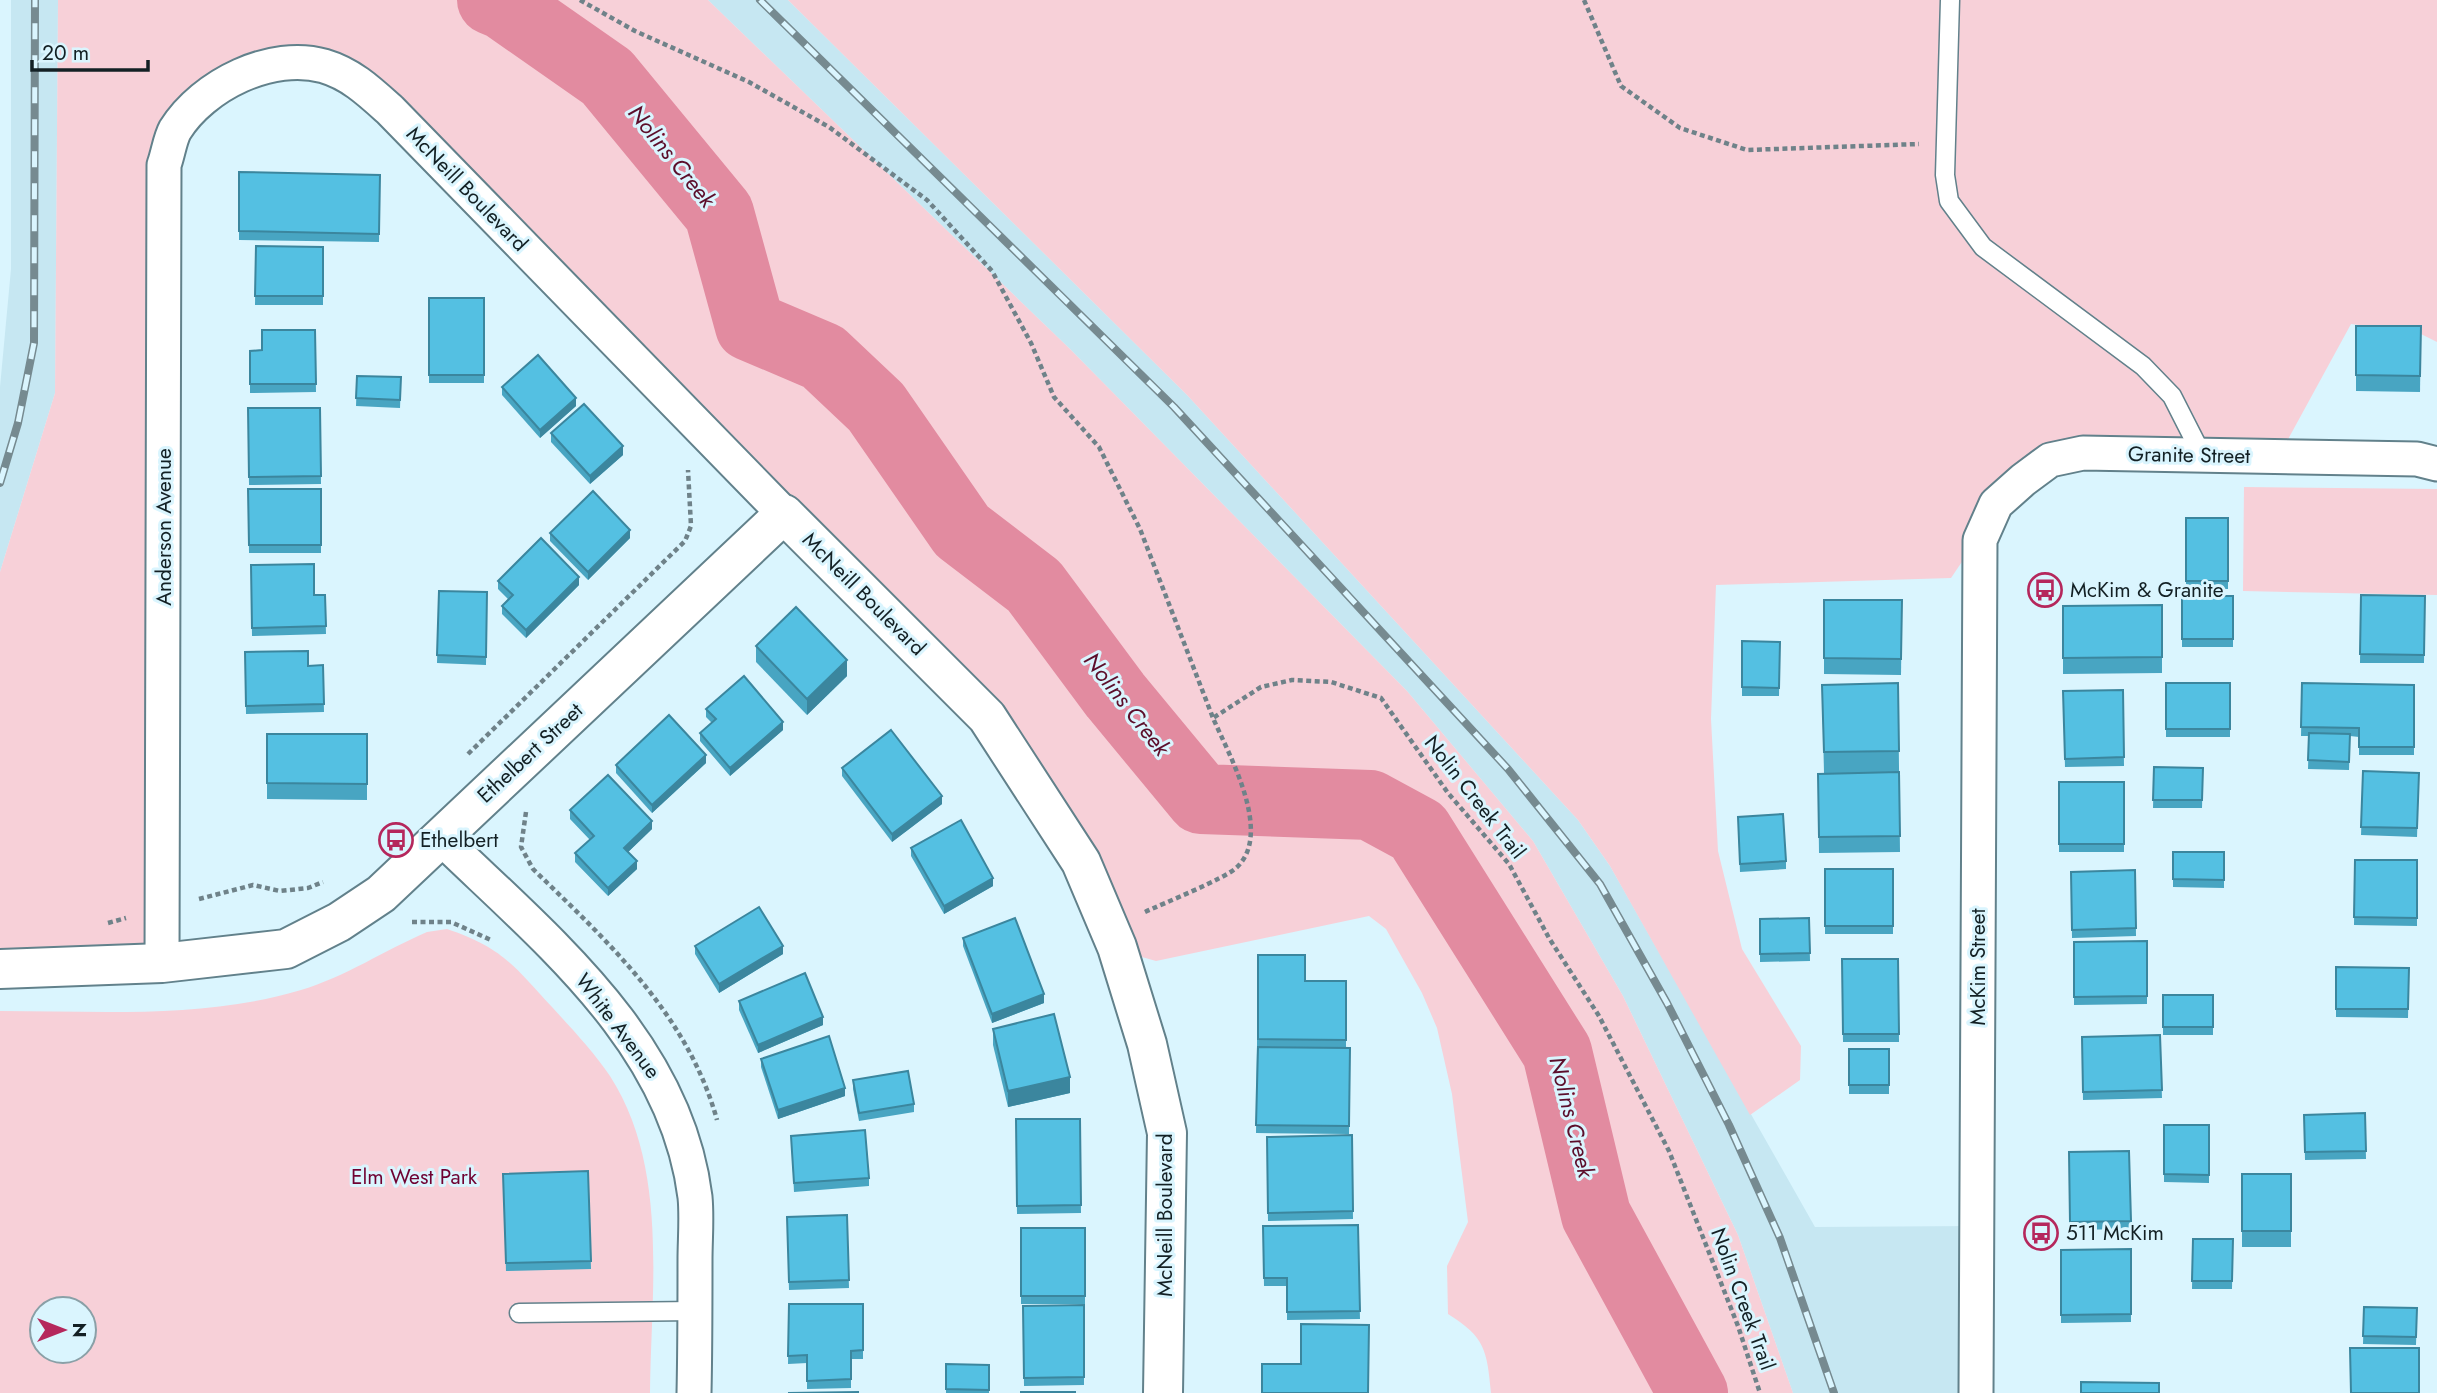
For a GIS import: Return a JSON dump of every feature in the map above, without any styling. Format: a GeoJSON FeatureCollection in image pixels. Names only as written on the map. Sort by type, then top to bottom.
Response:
{"type":"FeatureCollection","features":[{"type":"Feature","properties":{"kind":"street","name":"McNeill Boulevard"},"geometry":{"type":"LineString","coordinates":[[200,102],[221,85],[283,62],[323,66],[357,80],[390,110],[784,514],[987,716],[1081,862],[1109,929],[1147,1044],[1167,1133],[1163,1393]]}},
{"type":"Feature","properties":{"kind":"street","name":"Anderson Avenue"},"geometry":{"type":"LineString","coordinates":[[162,963],[164,165],[175,131],[200,102]]}},
{"type":"Feature","properties":{"kind":"street","name":"Granite Street"},"geometry":{"type":"LineString","coordinates":[[1980,540],[1996,504],[2050,460],[2083,453],[2417,460],[2437,464]]}},
{"type":"Feature","properties":{"kind":"street","name":"Ethelbert Street"},"geometry":{"type":"LineString","coordinates":[[0,969],[162,963],[286,948],[339,922],[381,894],[784,514]]}},
{"type":"Feature","properties":{"kind":"street","name":"McKim Street"},"geometry":{"type":"LineString","coordinates":[[1976,1393],[1980,540]]}},
{"type":"Feature","properties":{"kind":"street","name":"White Avenue"},"geometry":{"type":"LineString","coordinates":[[440,837],[588,981],[630,1035],[665,1091],[685,1147],[695,1198],[694,1393]]}},
{"type":"Feature","properties":{"kind":"lane"},"geometry":{"type":"LineString","coordinates":[[1950,0],[1948,144],[1945,175],[1949,201],[1983,247],[2143,366],[2172,396],[2202,455]]}},
{"type":"Feature","properties":{"kind":"lane"},"geometry":{"type":"LineString","coordinates":[[519,1313],[695,1311]]}},
{"type":"Feature","properties":{"kind":"path"},"geometry":{"type":"LineString","coordinates":[[580,0],[635,31],[749,82],[829,127],[927,200],[992,271],[1031,344],[1054,397],[1099,447],[1140,529],[1237,773],[1253,828],[1237,868],[1109,929]]}},
{"type":"Feature","properties":{"kind":"path"},"geometry":{"type":"LineString","coordinates":[[1584,0],[1621,86],[1679,128],[1747,150],[1948,144]]}},
{"type":"Feature","properties":{"kind":"path"},"geometry":{"type":"LineString","coordinates":[[460,761],[684,541],[691,526],[688,469]]}},
{"type":"Feature","properties":{"kind":"path","name":"Nolin Creek Trail"},"geometry":{"type":"LineString","coordinates":[[1213,718],[1261,687],[1292,680],[1331,682],[1381,698],[1448,793],[1509,864],[1549,938],[1599,1016],[1669,1151],[1738,1326],[1760,1393]]}},
{"type":"Feature","properties":{"kind":"path"},"geometry":{"type":"LineString","coordinates":[[102,925],[253,885],[280,891],[309,888],[326,881]]}},
{"type":"Feature","properties":{"kind":"path"},"geometry":{"type":"LineString","coordinates":[[412,922],[451,922],[478,932],[499,944]]}},
{"type":"Feature","properties":{"kind":"shaded area"},"geometry":{"type":"Polygon","coordinates":[[[11,0],[58,0],[55,393],[0,572],[0,387],[11,269],[11,0]]]}},
{"type":"Feature","properties":{"kind":"shaded area"},"geometry":{"type":"Polygon","coordinates":[[[708,0],[788,0],[1187,395],[1578,820],[1610,866],[1815,1227],[1974,1226],[1973,1393],[1793,1393],[1738,1235],[1623,996],[1533,841],[1407,691],[1070,349],[708,0]]]}},
{"type":"Feature","properties":{"kind":"green space"},"geometry":{"type":"Polygon","coordinates":[[[58,0],[708,0],[1070,349],[1407,691],[1533,841],[1623,996],[1738,1235],[1793,1393],[1491,1393],[1488,1366],[1482,1346],[1470,1330],[1448,1314],[1447,1266],[1468,1222],[1452,1094],[1437,1028],[1422,993],[1386,929],[1369,916],[1156,961],[1114,949],[984,720],[385,111],[285,65],[177,133],[165,960],[0,964],[0,572],[55,393],[58,0]]]}},
{"type":"Feature","properties":{"kind":"green space"},"geometry":{"type":"Polygon","coordinates":[[[788,0],[2437,0],[2437,342],[2419,333],[2351,324],[2280,454],[2080,449],[1976,541],[1951,578],[1716,585],[1711,719],[1718,851],[1742,949],[1801,1046],[1800,1080],[1750,1115],[1610,866],[1578,820],[1187,395],[788,0]]]}},
{"type":"Feature","properties":{"kind":"green space"},"geometry":{"type":"Polygon","coordinates":[[[2244,487],[2437,489],[2437,595],[2243,591],[2244,487]]]}},
{"type":"Feature","properties":{"kind":"green space","name":"Elm West Park"},"geometry":{"type":"Polygon","coordinates":[[[447,929],[482,943],[506,960],[597,1058],[629,1112],[649,1189],[653,1271],[650,1393],[0,1393],[0,1011],[114,1012],[227,1006],[301,990],[333,978],[427,932],[447,929]]]}},
{"type":"Feature","properties":{"kind":"building"},"geometry":{"type":"Polygon","coordinates":[[[239,172],[380,175],[379,234],[239,231],[239,172]]]}},
{"type":"Feature","properties":{"kind":"building"},"geometry":{"type":"Polygon","coordinates":[[[256,246],[323,247],[323,296],[255,296],[256,246]]]}},
{"type":"Feature","properties":{"kind":"building"},"geometry":{"type":"Polygon","coordinates":[[[429,298],[484,298],[484,375],[429,375],[429,298]]]}},
{"type":"Feature","properties":{"kind":"building"},"geometry":{"type":"Polygon","coordinates":[[[2356,326],[2421,326],[2420,376],[2356,375],[2356,326]]]}},
{"type":"Feature","properties":{"kind":"building"},"geometry":{"type":"Polygon","coordinates":[[[262,330],[315,330],[316,384],[250,384],[250,351],[262,350],[262,330]]]}},
{"type":"Feature","properties":{"kind":"building"},"geometry":{"type":"Polygon","coordinates":[[[538,355],[576,398],[540,430],[502,387],[538,355]]]}},
{"type":"Feature","properties":{"kind":"building"},"geometry":{"type":"Polygon","coordinates":[[[357,376],[401,377],[400,400],[356,398],[357,376]]]}},
{"type":"Feature","properties":{"kind":"building"},"geometry":{"type":"Polygon","coordinates":[[[584,404],[623,446],[590,476],[551,433],[584,404]]]}},
{"type":"Feature","properties":{"kind":"building"},"geometry":{"type":"Polygon","coordinates":[[[248,408],[320,408],[321,476],[249,477],[248,408]]]}},
{"type":"Feature","properties":{"kind":"building"},"geometry":{"type":"Polygon","coordinates":[[[248,489],[321,489],[321,545],[249,545],[248,489]]]}},
{"type":"Feature","properties":{"kind":"building"},"geometry":{"type":"Polygon","coordinates":[[[593,491],[630,530],[588,572],[550,533],[593,491]]]}},
{"type":"Feature","properties":{"kind":"building"},"geometry":{"type":"Polygon","coordinates":[[[2186,518],[2228,518],[2228,581],[2186,581],[2186,518]]]}},
{"type":"Feature","properties":{"kind":"building"},"geometry":{"type":"Polygon","coordinates":[[[541,538],[579,577],[526,630],[502,606],[513,595],[498,581],[541,538]]]}},
{"type":"Feature","properties":{"kind":"building"},"geometry":{"type":"Polygon","coordinates":[[[314,564],[314,595],[325,595],[326,626],[252,628],[251,565],[314,564]]]}},
{"type":"Feature","properties":{"kind":"building"},"geometry":{"type":"Polygon","coordinates":[[[439,591],[487,592],[486,657],[437,655],[439,591]]]}},
{"type":"Feature","properties":{"kind":"building"},"geometry":{"type":"Polygon","coordinates":[[[2361,595],[2425,596],[2424,655],[2360,654],[2361,595]]]}},
{"type":"Feature","properties":{"kind":"building"},"geometry":{"type":"Polygon","coordinates":[[[2182,596],[2233,596],[2233,639],[2182,639],[2182,596]]]}},
{"type":"Feature","properties":{"kind":"building"},"geometry":{"type":"Polygon","coordinates":[[[1824,600],[1902,600],[1901,659],[1824,658],[1824,600]]]}},
{"type":"Feature","properties":{"kind":"building"},"geometry":{"type":"Polygon","coordinates":[[[2162,605],[2162,657],[2063,658],[2063,606],[2162,605]]]}},
{"type":"Feature","properties":{"kind":"building"},"geometry":{"type":"Polygon","coordinates":[[[796,607],[847,660],[807,699],[756,646],[796,607]]]}},
{"type":"Feature","properties":{"kind":"building"},"geometry":{"type":"Polygon","coordinates":[[[1742,641],[1780,642],[1779,688],[1742,687],[1742,641]]]}},
{"type":"Feature","properties":{"kind":"building"},"geometry":{"type":"Polygon","coordinates":[[[308,651],[308,666],[323,665],[324,704],[246,706],[245,652],[308,651]]]}},
{"type":"Feature","properties":{"kind":"building"},"geometry":{"type":"Polygon","coordinates":[[[744,676],[783,722],[730,768],[700,733],[716,719],[706,709],[744,676]]]}},
{"type":"Feature","properties":{"kind":"building"},"geometry":{"type":"Polygon","coordinates":[[[1898,683],[1899,751],[1824,752],[1822,685],[1898,683]]]}},
{"type":"Feature","properties":{"kind":"building"},"geometry":{"type":"Polygon","coordinates":[[[2166,683],[2230,683],[2230,729],[2166,729],[2166,683]]]}},
{"type":"Feature","properties":{"kind":"building"},"geometry":{"type":"Polygon","coordinates":[[[2302,683],[2414,685],[2414,747],[2359,747],[2359,728],[2301,727],[2302,683]]]}},
{"type":"Feature","properties":{"kind":"building"},"geometry":{"type":"Polygon","coordinates":[[[2123,690],[2124,757],[2065,759],[2063,691],[2123,690]]]}},
{"type":"Feature","properties":{"kind":"building"},"geometry":{"type":"Polygon","coordinates":[[[669,715],[706,755],[652,805],[616,765],[669,715]]]}},
{"type":"Feature","properties":{"kind":"building"},"geometry":{"type":"Polygon","coordinates":[[[891,730],[942,796],[892,834],[842,768],[891,730]]]}},
{"type":"Feature","properties":{"kind":"building"},"geometry":{"type":"Polygon","coordinates":[[[2309,733],[2350,734],[2349,762],[2308,760],[2309,733]]]}},
{"type":"Feature","properties":{"kind":"building"},"geometry":{"type":"Polygon","coordinates":[[[267,734],[367,734],[367,784],[267,783],[267,734]]]}},
{"type":"Feature","properties":{"kind":"building"},"geometry":{"type":"Polygon","coordinates":[[[2154,767],[2203,768],[2202,800],[2153,800],[2154,767]]]}},
{"type":"Feature","properties":{"kind":"building"},"geometry":{"type":"Polygon","coordinates":[[[2363,771],[2419,773],[2417,828],[2361,827],[2363,771]]]}},
{"type":"Feature","properties":{"kind":"building"},"geometry":{"type":"Polygon","coordinates":[[[1899,772],[1900,836],[1819,837],[1818,774],[1899,772]]]}},
{"type":"Feature","properties":{"kind":"building"},"geometry":{"type":"Polygon","coordinates":[[[608,775],[652,821],[624,848],[637,861],[608,888],[575,853],[594,836],[570,810],[608,775]]]}},
{"type":"Feature","properties":{"kind":"building"},"geometry":{"type":"Polygon","coordinates":[[[2059,782],[2124,782],[2124,844],[2059,844],[2059,782]]]}},
{"type":"Feature","properties":{"kind":"building"},"geometry":{"type":"Polygon","coordinates":[[[1783,814],[1786,861],[1740,864],[1738,817],[1783,814]]]}},
{"type":"Feature","properties":{"kind":"building"},"geometry":{"type":"Polygon","coordinates":[[[961,820],[993,878],[944,906],[911,848],[961,820]]]}},
{"type":"Feature","properties":{"kind":"building"},"geometry":{"type":"Polygon","coordinates":[[[2173,852],[2224,852],[2224,880],[2173,879],[2173,852]]]}},
{"type":"Feature","properties":{"kind":"building"},"geometry":{"type":"Polygon","coordinates":[[[2355,860],[2417,860],[2417,918],[2354,917],[2355,860]]]}},
{"type":"Feature","properties":{"kind":"building"},"geometry":{"type":"Polygon","coordinates":[[[1825,869],[1893,869],[1893,926],[1825,926],[1825,869]]]}},
{"type":"Feature","properties":{"kind":"building"},"geometry":{"type":"Polygon","coordinates":[[[2135,870],[2136,928],[2072,930],[2071,872],[2135,870]]]}},
{"type":"Feature","properties":{"kind":"building"},"geometry":{"type":"Polygon","coordinates":[[[759,907],[783,946],[719,984],[695,946],[759,907]]]}},
{"type":"Feature","properties":{"kind":"building"},"geometry":{"type":"Polygon","coordinates":[[[1015,918],[1044,994],[992,1014],[963,938],[1015,918]]]}},
{"type":"Feature","properties":{"kind":"building"},"geometry":{"type":"Polygon","coordinates":[[[1809,918],[1810,953],[1760,954],[1760,919],[1809,918]]]}},
{"type":"Feature","properties":{"kind":"building"},"geometry":{"type":"Polygon","coordinates":[[[2147,941],[2147,996],[2074,997],[2074,942],[2147,941]]]}},
{"type":"Feature","properties":{"kind":"building"},"geometry":{"type":"Polygon","coordinates":[[[1258,955],[1305,955],[1305,981],[1346,981],[1346,1040],[1258,1039],[1258,955]]]}},
{"type":"Feature","properties":{"kind":"building"},"geometry":{"type":"Polygon","coordinates":[[[1842,959],[1898,959],[1899,1034],[1843,1034],[1842,959]]]}},
{"type":"Feature","properties":{"kind":"building"},"geometry":{"type":"Polygon","coordinates":[[[2336,967],[2409,968],[2408,1009],[2336,1009],[2336,967]]]}},
{"type":"Feature","properties":{"kind":"building"},"geometry":{"type":"Polygon","coordinates":[[[805,973],[823,1017],[758,1045],[739,1001],[805,973]]]}},
{"type":"Feature","properties":{"kind":"building"},"geometry":{"type":"Polygon","coordinates":[[[2163,995],[2213,995],[2213,1027],[2163,1027],[2163,995]]]}},
{"type":"Feature","properties":{"kind":"building"},"geometry":{"type":"Polygon","coordinates":[[[1054,1014],[1070,1077],[1008,1091],[993,1029],[1054,1014]]]}},
{"type":"Feature","properties":{"kind":"building"},"geometry":{"type":"Polygon","coordinates":[[[2160,1035],[2162,1090],[2083,1092],[2082,1037],[2160,1035]]]}},
{"type":"Feature","properties":{"kind":"building"},"geometry":{"type":"Polygon","coordinates":[[[829,1036],[845,1088],[778,1110],[761,1059],[829,1036]]]}},
{"type":"Feature","properties":{"kind":"building"},"geometry":{"type":"Polygon","coordinates":[[[1258,1047],[1350,1048],[1349,1126],[1256,1125],[1258,1047]]]}},
{"type":"Feature","properties":{"kind":"building"},"geometry":{"type":"Polygon","coordinates":[[[1849,1049],[1889,1049],[1889,1085],[1849,1085],[1849,1049]]]}},
{"type":"Feature","properties":{"kind":"building"},"geometry":{"type":"Polygon","coordinates":[[[908,1071],[914,1104],[859,1113],[853,1080],[908,1071]]]}},
{"type":"Feature","properties":{"kind":"building"},"geometry":{"type":"Polygon","coordinates":[[[2365,1113],[2366,1151],[2305,1152],[2304,1115],[2365,1113]]]}},
{"type":"Feature","properties":{"kind":"building"},"geometry":{"type":"Polygon","coordinates":[[[1016,1119],[1080,1119],[1081,1205],[1017,1206],[1016,1119]]]}},
{"type":"Feature","properties":{"kind":"building"},"geometry":{"type":"Polygon","coordinates":[[[2164,1125],[2209,1125],[2209,1175],[2164,1174],[2164,1125]]]}},
{"type":"Feature","properties":{"kind":"building"},"geometry":{"type":"Polygon","coordinates":[[[865,1130],[869,1178],[794,1183],[791,1136],[865,1130]]]}},
{"type":"Feature","properties":{"kind":"building"},"geometry":{"type":"Polygon","coordinates":[[[1352,1135],[1353,1211],[1268,1213],[1267,1137],[1352,1135]]]}},
{"type":"Feature","properties":{"kind":"building"},"geometry":{"type":"Polygon","coordinates":[[[2129,1151],[2131,1221],[2070,1222],[2069,1152],[2129,1151]]]}},
{"type":"Feature","properties":{"kind":"building"},"geometry":{"type":"Polygon","coordinates":[[[588,1171],[591,1261],[506,1263],[503,1174],[588,1171]]]}},
{"type":"Feature","properties":{"kind":"building"},"geometry":{"type":"Polygon","coordinates":[[[2242,1174],[2291,1174],[2291,1231],[2242,1231],[2242,1174]]]}},
{"type":"Feature","properties":{"kind":"building"},"geometry":{"type":"Polygon","coordinates":[[[847,1215],[849,1280],[789,1282],[787,1217],[847,1215]]]}},
{"type":"Feature","properties":{"kind":"building"},"geometry":{"type":"Polygon","coordinates":[[[1358,1225],[1360,1311],[1287,1312],[1287,1278],[1264,1278],[1263,1226],[1358,1225]]]}},
{"type":"Feature","properties":{"kind":"building"},"geometry":{"type":"Polygon","coordinates":[[[1021,1228],[1085,1228],[1085,1296],[1021,1296],[1021,1228]]]}},
{"type":"Feature","properties":{"kind":"building"},"geometry":{"type":"Polygon","coordinates":[[[2193,1239],[2233,1239],[2232,1281],[2192,1281],[2193,1239]]]}},
{"type":"Feature","properties":{"kind":"building"},"geometry":{"type":"Polygon","coordinates":[[[2131,1249],[2131,1314],[2061,1315],[2061,1250],[2131,1249]]]}},
{"type":"Feature","properties":{"kind":"building"},"geometry":{"type":"Polygon","coordinates":[[[789,1304],[863,1304],[863,1350],[851,1351],[851,1379],[807,1381],[807,1355],[788,1356],[789,1304]]]}},
{"type":"Feature","properties":{"kind":"building"},"geometry":{"type":"Polygon","coordinates":[[[1084,1305],[1084,1377],[1024,1378],[1023,1306],[1084,1305]]]}},
{"type":"Feature","properties":{"kind":"building"},"geometry":{"type":"Polygon","coordinates":[[[2364,1307],[2417,1308],[2416,1337],[2363,1336],[2364,1307]]]}},
{"type":"Feature","properties":{"kind":"building"},"geometry":{"type":"Polygon","coordinates":[[[1301,1324],[1369,1325],[1368,1393],[1262,1393],[1262,1364],[1301,1364],[1301,1324]]]}},
{"type":"Feature","properties":{"kind":"building"},"geometry":{"type":"Polygon","coordinates":[[[2350,1348],[2419,1348],[2419,1393],[2351,1393],[2350,1348]]]}},
{"type":"Feature","properties":{"kind":"building"},"geometry":{"type":"Polygon","coordinates":[[[946,1364],[989,1365],[989,1390],[946,1389],[946,1364]]]}},
{"type":"Feature","properties":{"kind":"building"},"geometry":{"type":"Polygon","coordinates":[[[2081,1382],[2159,1383],[2159,1393],[2081,1393],[2081,1382]]]}},
{"type":"Feature","properties":{"kind":"building"},"geometry":{"type":"Polygon","coordinates":[[[858,1392],[858,1393],[788,1393],[858,1392]]]}},
{"type":"Feature","properties":{"kind":"building"},"geometry":{"type":"Polygon","coordinates":[[[1075,1392],[1075,1393],[1021,1393],[1075,1392]]]}},
{"type":"Feature","properties":{"kind":"waterway","name":"Nolins Creek"},"geometry":{"type":"LineString","coordinates":[[492,0],[504,5],[607,77],[719,213],[750,326],[823,357],[876,407],[962,531],[1034,586],[1115,695],[1201,799],[1370,805],[1418,831],[1557,1052],[1596,1215],[1693,1393]]}},
{"type":"Feature","properties":{"kind":"railway"},"geometry":{"type":"LineString","coordinates":[[0,483],[18,423],[34,343],[35,0]]}},
{"type":"Feature","properties":{"kind":"railway"},"geometry":{"type":"LineString","coordinates":[[760,0],[1174,407],[1508,769],[1600,884],[1667,1003],[1729,1125],[1780,1238],[1834,1393]]}},
{"type":"Feature","properties":{"kind":"place","name":"McKim & Granite"},"geometry":{"type":"Point","coordinates":[2045,590]}},
{"type":"Feature","properties":{"kind":"place","name":"Ethelbert"},"geometry":{"type":"Point","coordinates":[396,840]}},
{"type":"Feature","properties":{"kind":"place","name":"511 McKim"},"geometry":{"type":"Point","coordinates":[2041,1233]}}]}
